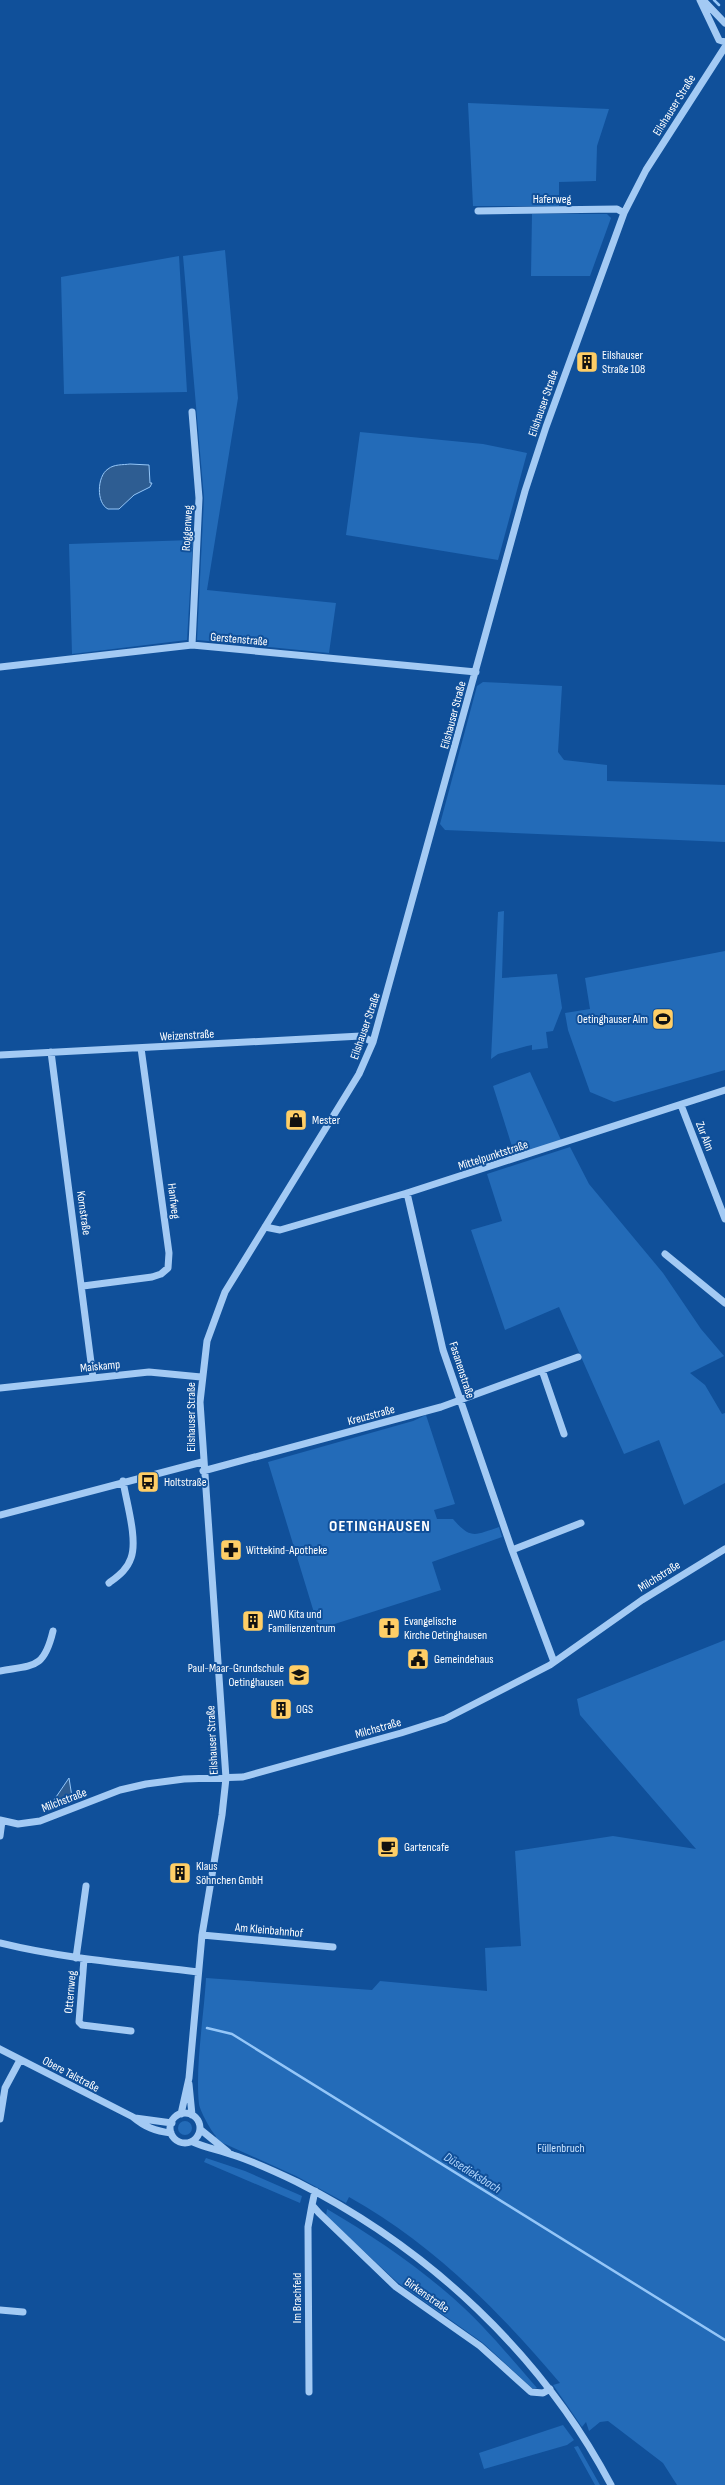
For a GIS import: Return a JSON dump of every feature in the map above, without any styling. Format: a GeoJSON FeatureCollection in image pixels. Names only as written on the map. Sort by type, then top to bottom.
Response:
{"type":"FeatureCollection","features":[{"type":"Feature","properties":{"kind":"street"},"geometry":{"type":"LineString","coordinates":[[700,0],[720,40],[725,42]]}},
{"type":"Feature","properties":{"kind":"street"},"geometry":{"type":"LineString","coordinates":[[703,0],[725,23]]}},
{"type":"Feature","properties":{"kind":"street","name":"Eilshauser Straße"},"geometry":{"type":"LineString","coordinates":[[182,2114],[189,2078],[202,1934],[222,1815],[226,1778],[202,1462],[200,1402],[207,1341],[215,1315],[234,1276],[359,1074],[373,1042],[525,492],[546,427],[624,213],[646,170],[725,47]]}},
{"type":"Feature","properties":{"kind":"street","name":"Haferweg"},"geometry":{"type":"LineString","coordinates":[[478,211],[617,209],[624,213]]}},
{"type":"Feature","properties":{"kind":"street","name":"Roggenweg"},"geometry":{"type":"LineString","coordinates":[[192,412],[199,498],[192,645]]}},
{"type":"Feature","properties":{"kind":"street","name":"Gerstenstraße"},"geometry":{"type":"LineString","coordinates":[[0,667],[192,645],[476,672]]}},
{"type":"Feature","properties":{"kind":"street","name":"Weizenstraße"},"geometry":{"type":"LineString","coordinates":[[0,1055],[361,1036],[373,1042]]}},
{"type":"Feature","properties":{"kind":"street","name":"Hanfweg"},"geometry":{"type":"LineString","coordinates":[[82,1286],[152,1277],[161,1274],[168,1268],[169,1253],[140,1048]]}},
{"type":"Feature","properties":{"kind":"street","name":"Kornstraße"},"geometry":{"type":"LineString","coordinates":[[51,1052],[93,1378]]}},
{"type":"Feature","properties":{"kind":"street","name":"Mittelpunktstraße"},"geometry":{"type":"LineString","coordinates":[[265,1227],[280,1230],[407,1194],[725,1090]]}},
{"type":"Feature","properties":{"kind":"street","name":"Zur Alm"},"geometry":{"type":"LineString","coordinates":[[682,1105],[725,1219]]}},
{"type":"Feature","properties":{"kind":"street","name":"Fasanenstraße"},"geometry":{"type":"LineString","coordinates":[[407,1194],[443,1350],[512,1550],[554,1662]]}},
{"type":"Feature","properties":{"kind":"street"},"geometry":{"type":"LineString","coordinates":[[665,1254],[725,1304]]}},
{"type":"Feature","properties":{"kind":"street","name":"Kreuzstraße"},"geometry":{"type":"LineString","coordinates":[[203,1471],[460,1401],[578,1357]]}},
{"type":"Feature","properties":{"kind":"street"},"geometry":{"type":"LineString","coordinates":[[542,1370],[564,1434]]}},
{"type":"Feature","properties":{"kind":"street","name":"Maiskamp"},"geometry":{"type":"LineString","coordinates":[[0,1388],[149,1372],[202,1377]]}},
{"type":"Feature","properties":{"kind":"street"},"geometry":{"type":"LineString","coordinates":[[0,1515],[123,1481],[202,1462]]}},
{"type":"Feature","properties":{"kind":"street"},"geometry":{"type":"LineString","coordinates":[[109,1583],[126,1569],[132,1554],[131,1528],[123,1481]]}},
{"type":"Feature","properties":{"kind":"street"},"geometry":{"type":"LineString","coordinates":[[512,1550],[581,1523]]}},
{"type":"Feature","properties":{"kind":"street","name":"Milchstraße"},"geometry":{"type":"LineString","coordinates":[[1,1821],[18,1824],[40,1821],[120,1790],[146,1784],[184,1779],[243,1777],[401,1734],[445,1719],[554,1662],[642,1600],[725,1549]]}},
{"type":"Feature","properties":{"kind":"street"},"geometry":{"type":"LineString","coordinates":[[0,1671],[40,1662],[48,1651],[53,1632]]}},
{"type":"Feature","properties":{"kind":"street"},"geometry":{"type":"LineString","coordinates":[[0,1836],[1,1821]]}},
{"type":"Feature","properties":{"kind":"street"},"geometry":{"type":"LineString","coordinates":[[76,1958],[86,1886]]}},
{"type":"Feature","properties":{"kind":"street","name":"Am Kleinbahnhof"},"geometry":{"type":"LineString","coordinates":[[202,1934],[333,1947]]}},
{"type":"Feature","properties":{"kind":"street"},"geometry":{"type":"LineString","coordinates":[[0,1943],[40,1953],[198,1972]]}},
{"type":"Feature","properties":{"kind":"street","name":"Otternweg"},"geometry":{"type":"LineString","coordinates":[[84,1959],[79,2022],[82,2025],[131,2032]]}},
{"type":"Feature","properties":{"kind":"street","name":"Obere Talstraße"},"geometry":{"type":"LineString","coordinates":[[0,2049],[133,2117],[143,2125],[157,2132],[171,2133]]}},
{"type":"Feature","properties":{"kind":"street"},"geometry":{"type":"LineString","coordinates":[[0,2119],[5,2088],[20,2060]]}},
{"type":"Feature","properties":{"kind":"street","name":"Eilshauser Straße"},"geometry":{"type":"LineString","coordinates":[[189,2078],[192,2115]]}},
{"type":"Feature","properties":{"kind":"street"},"geometry":{"type":"LineString","coordinates":[[182,2114],[192,2115],[199,2121],[201,2130],[193,2142],[180,2142],[171,2133],[172,2123],[182,2114]]}},
{"type":"Feature","properties":{"kind":"street","name":"Obere Talstraße"},"geometry":{"type":"LineString","coordinates":[[133,2117],[172,2123]]}},
{"type":"Feature","properties":{"kind":"street","name":"Birkenstraße"},"geometry":{"type":"LineString","coordinates":[[201,2130],[214,2143],[231,2154],[315,2191],[385,2234],[441,2276],[501,2333],[550,2389],[584,2439],[611,2485]]}},
{"type":"Feature","properties":{"kind":"street","name":"Birkenstraße"},"geometry":{"type":"LineString","coordinates":[[193,2142],[212,2150],[231,2154]]}},
{"type":"Feature","properties":{"kind":"street"},"geometry":{"type":"LineString","coordinates":[[312,2205],[315,2191]]}},
{"type":"Feature","properties":{"kind":"street","name":"Birkenstraße"},"geometry":{"type":"LineString","coordinates":[[312,2205],[326,2221],[396,2286],[480,2346],[531,2392],[543,2393],[550,2389]]}},
{"type":"Feature","properties":{"kind":"street","name":"Im Brachfeld"},"geometry":{"type":"LineString","coordinates":[[309,2392],[308,2227],[312,2205]]}},
{"type":"Feature","properties":{"kind":"street"},"geometry":{"type":"LineString","coordinates":[[0,2310],[23,2312]]}},
{"type":"Feature","properties":{"kind":"green space"},"geometry":{"type":"Polygon","coordinates":[[[468,103],[609,109],[597,146],[596,181],[559,182],[559,206],[473,206],[468,103]]]}},
{"type":"Feature","properties":{"kind":"green space"},"geometry":{"type":"Polygon","coordinates":[[[532,214],[607,214],[611,218],[590,276],[531,276],[532,214]]]}},
{"type":"Feature","properties":{"kind":"green space"},"geometry":{"type":"Polygon","coordinates":[[[225,250],[238,398],[207,590],[336,603],[329,653],[197,640],[204,498],[183,256],[225,250]]]}},
{"type":"Feature","properties":{"kind":"green space"},"geometry":{"type":"Polygon","coordinates":[[[179,256],[187,392],[64,394],[61,277],[179,256]]]}},
{"type":"Feature","properties":{"kind":"green space"},"geometry":{"type":"Polygon","coordinates":[[[360,432],[483,444],[527,453],[498,560],[346,535],[360,432]]]}},
{"type":"Feature","properties":{"kind":"green space"},"geometry":{"type":"Polygon","coordinates":[[[193,540],[187,640],[72,654],[69,544],[193,540]]]}},
{"type":"Feature","properties":{"kind":"green space"},"geometry":{"type":"Polygon","coordinates":[[[483,682],[562,686],[558,752],[564,760],[607,765],[607,781],[725,785],[725,842],[445,830],[440,824],[477,686],[483,682]]]}},
{"type":"Feature","properties":{"kind":"green space"},"geometry":{"type":"Polygon","coordinates":[[[504,911],[502,978],[557,974],[562,1008],[553,1031],[546,1032],[548,1048],[532,1050],[532,1045],[498,1054],[491,1059],[498,912],[504,911]]]}},
{"type":"Feature","properties":{"kind":"green space"},"geometry":{"type":"Polygon","coordinates":[[[725,951],[725,1070],[614,1102],[590,1092],[568,1030],[565,1013],[590,1009],[585,978],[725,951]]]}},
{"type":"Feature","properties":{"kind":"green space"},"geometry":{"type":"Polygon","coordinates":[[[530,1072],[561,1140],[515,1156],[493,1086],[530,1072]]]}},
{"type":"Feature","properties":{"kind":"green space"},"geometry":{"type":"Polygon","coordinates":[[[570,1147],[589,1184],[663,1273],[701,1329],[724,1356],[690,1373],[705,1385],[722,1414],[725,1413],[725,1483],[684,1505],[659,1440],[624,1454],[559,1307],[505,1330],[471,1230],[502,1221],[487,1174],[570,1147]]]}},
{"type":"Feature","properties":{"kind":"green space"},"geometry":{"type":"Polygon","coordinates":[[[426,1415],[455,1504],[434,1510],[437,1519],[453,1519],[464,1530],[474,1534],[479,1534],[499,1527],[502,1537],[432,1562],[441,1590],[319,1629],[268,1462],[413,1421],[426,1415]]]}},
{"type":"Feature","properties":{"kind":"green space","name":"Füllenbruch"},"geometry":{"type":"Polygon","coordinates":[[[725,1640],[725,2485],[677,2485],[663,2463],[608,2421],[600,2422],[589,2431],[586,2422],[582,2427],[553,2385],[560,2383],[537,2356],[489,2305],[437,2258],[409,2236],[349,2197],[346,2203],[296,2176],[214,2139],[216,2136],[206,2121],[199,2104],[198,2074],[206,1978],[372,1990],[380,1981],[487,1991],[485,1948],[521,1946],[515,1851],[613,1836],[696,1849],[580,1715],[577,1699],[725,1640]]]}},
{"type":"Feature","properties":{"kind":"green space"},"geometry":{"type":"Polygon","coordinates":[[[182,2121],[188,2121],[192,2125],[192,2131],[188,2135],[182,2135],[178,2131],[178,2125],[182,2121]]]}},
{"type":"Feature","properties":{"kind":"green space"},"geometry":{"type":"Polygon","coordinates":[[[206,2158],[245,2171],[302,2196],[300,2203],[204,2162],[206,2158]]]}},
{"type":"Feature","properties":{"kind":"green space"},"geometry":{"type":"Polygon","coordinates":[[[327,2209],[391,2250],[452,2297],[485,2329],[537,2388],[532,2388],[483,2343],[397,2282],[326,2216],[327,2209]]]}},
{"type":"Feature","properties":{"kind":"green space"},"geometry":{"type":"Polygon","coordinates":[[[563,2425],[574,2440],[567,2445],[484,2469],[479,2453],[563,2425]]]}},
{"type":"Feature","properties":{"kind":"green space"},"geometry":{"type":"Polygon","coordinates":[[[578,2446],[600,2485],[595,2485],[574,2447],[578,2446]]]}},
{"type":"Feature","properties":{"kind":"shaded area"},"geometry":{"type":"Polygon","coordinates":[[[116,465],[149,465],[150,483],[152,483],[150,487],[134,495],[119,509],[108,509],[101,501],[99,489],[104,472],[110,467],[116,465]]]}},
{"type":"Feature","properties":{"kind":"shaded area"},"geometry":{"type":"Polygon","coordinates":[[[69,1778],[72,1797],[58,1802],[54,1800],[69,1778]]]}},
{"type":"Feature","properties":{"kind":"waterway"},"geometry":{"type":"LineString","coordinates":[[714,0],[719,5]]}},
{"type":"Feature","properties":{"kind":"waterway","name":"Düsedieksbach"},"geometry":{"type":"LineString","coordinates":[[207,2028],[232,2034],[725,2340]]}},
{"type":"Feature","properties":{"kind":"place","name":"Eilshauser Straße 108"},"geometry":{"type":"Point","coordinates":[587,362]}},
{"type":"Feature","properties":{"kind":"place","name":"Oetinghauser Alm"},"geometry":{"type":"Point","coordinates":[663,1019]}},
{"type":"Feature","properties":{"kind":"place","name":"Mester"},"geometry":{"type":"Point","coordinates":[296,1120]}},
{"type":"Feature","properties":{"kind":"place","name":"Holtstraße"},"geometry":{"type":"Point","coordinates":[148,1482]}},
{"type":"Feature","properties":{"kind":"place","name":"Wittekind-Apotheke"},"geometry":{"type":"Point","coordinates":[231,1550]}},
{"type":"Feature","properties":{"kind":"place","name":"AWO Kita und Familienzentrum"},"geometry":{"type":"Point","coordinates":[253,1621]}},
{"type":"Feature","properties":{"kind":"place","name":"Evangelische Kirche Oetinghausen"},"geometry":{"type":"Point","coordinates":[389,1628]}},
{"type":"Feature","properties":{"kind":"place","name":"Gemeindehaus"},"geometry":{"type":"Point","coordinates":[418,1659]}},
{"type":"Feature","properties":{"kind":"place","name":"Paul-Maar-Grundschule Oetinghausen"},"geometry":{"type":"Point","coordinates":[299,1675]}},
{"type":"Feature","properties":{"kind":"place","name":"OGS"},"geometry":{"type":"Point","coordinates":[281,1709]}},
{"type":"Feature","properties":{"kind":"place","name":"Gartencafe"},"geometry":{"type":"Point","coordinates":[388,1847]}},
{"type":"Feature","properties":{"kind":"place","name":"Klaus Söhnchen GmbH"},"geometry":{"type":"Point","coordinates":[180,1873]}},
{"type":"Feature","properties":{"kind":"district","name":"OETINGHAUSEN"},"geometry":{"type":"Point","coordinates":[380,1525]}}]}
